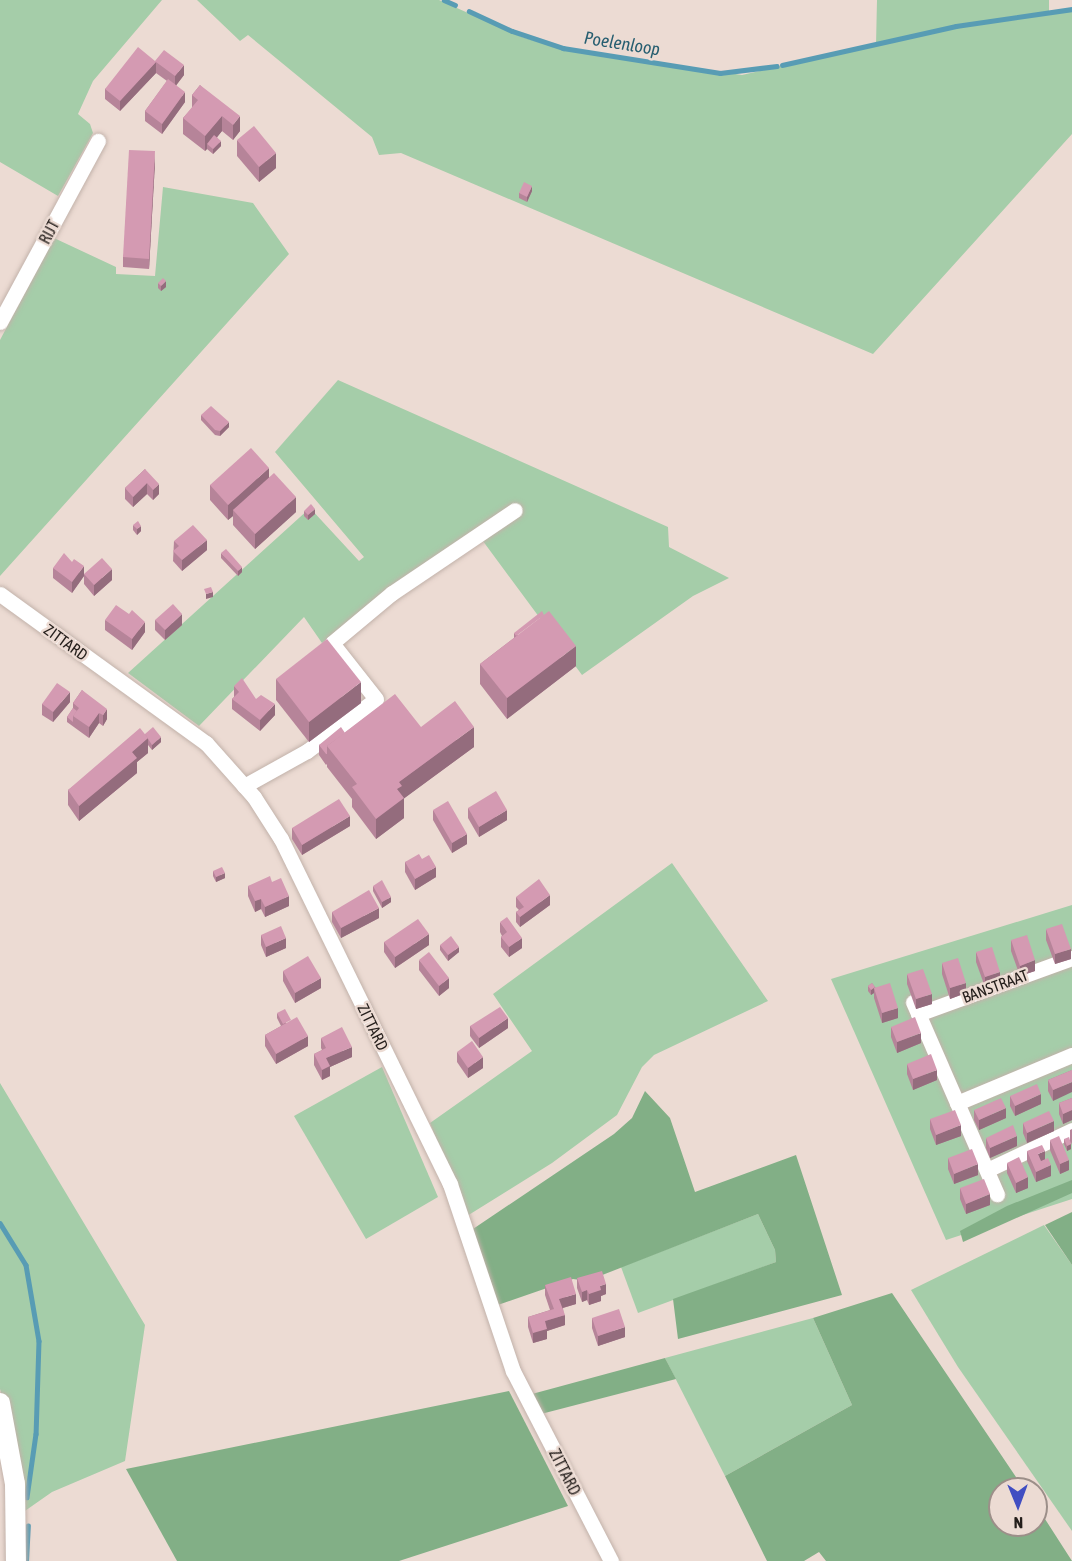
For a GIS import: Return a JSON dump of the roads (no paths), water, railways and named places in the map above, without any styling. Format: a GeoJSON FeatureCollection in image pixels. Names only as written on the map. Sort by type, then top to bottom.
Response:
{"type":"FeatureCollection","features":[{"type":"Feature","properties":{"kind":"main road"},"geometry":{"type":"LineString","coordinates":[[0,1403],[15,1484],[16,1561]]}},
{"type":"Feature","properties":{"kind":"street","name":"RIJT"},"geometry":{"type":"LineString","coordinates":[[0,322],[98,141]]}},
{"type":"Feature","properties":{"kind":"street"},"geometry":{"type":"LineString","coordinates":[[244,786],[307,751],[376,699],[332,643],[392,593],[515,510]]}},
{"type":"Feature","properties":{"kind":"street","name":"ZITTARD"},"geometry":{"type":"LineString","coordinates":[[0,594],[206,743],[244,786],[281,839],[450,1184],[513,1371],[611,1561]]}},
{"type":"Feature","properties":{"kind":"street","name":"BANSTRAAT"},"geometry":{"type":"LineString","coordinates":[[997,1194],[915,1008],[1072,958]]}},
{"type":"Feature","properties":{"kind":"street"},"geometry":{"type":"LineString","coordinates":[[957,1103],[1072,1055]]}},
{"type":"Feature","properties":{"kind":"street"},"geometry":{"type":"LineString","coordinates":[[987,1170],[1072,1130]]}},
{"type":"Feature","properties":{"kind":"waterway","name":"Poelenloop"},"geometry":{"type":"LineString","coordinates":[[444,0],[455,5]]}},
{"type":"Feature","properties":{"kind":"waterway","name":"Poelenloop"},"geometry":{"type":"LineString","coordinates":[[782,65],[956,26],[1072,9]]}},
{"type":"Feature","properties":{"kind":"waterway","name":"Poelenloop"},"geometry":{"type":"LineString","coordinates":[[469,11],[512,31],[563,48],[720,73],[777,66]]}},
{"type":"Feature","properties":{"kind":"waterway"},"geometry":{"type":"LineString","coordinates":[[0,1223],[26,1265],[39,1341],[36,1434],[27,1497]]}},
{"type":"Feature","properties":{"kind":"waterway"},"geometry":{"type":"LineString","coordinates":[[26,1561],[28,1526]]}}]}
